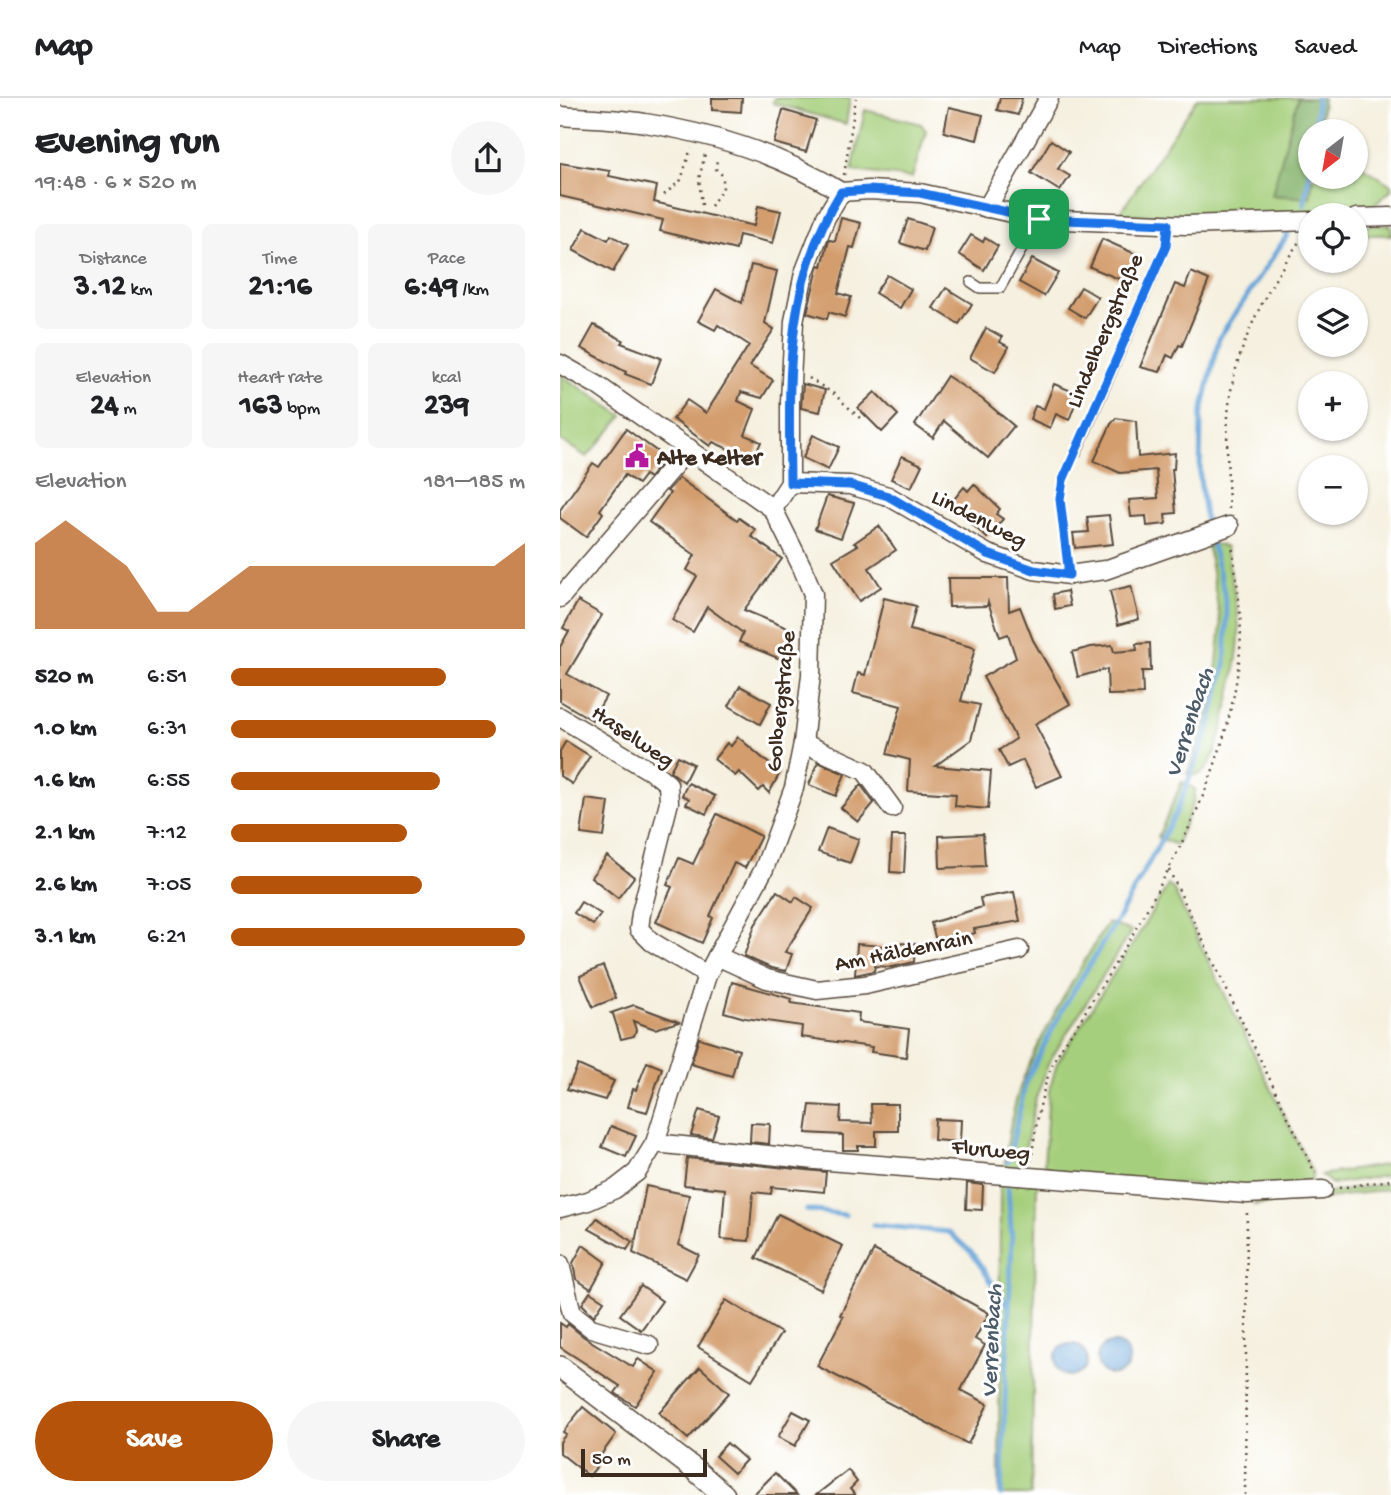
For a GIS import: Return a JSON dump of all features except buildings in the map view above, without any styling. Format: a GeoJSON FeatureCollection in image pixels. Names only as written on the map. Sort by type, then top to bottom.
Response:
{"type":"FeatureCollection","features":[{"type":"Feature","properties":{"kind":"street"},"geometry":{"type":"LineString","coordinates":[[987,208],[1049,98]]}},
{"type":"Feature","properties":{"kind":"street"},"geometry":{"type":"LineString","coordinates":[[560,116],[644,122],[707,137],[765,153],[812,174],[841,192],[825,217],[804,273],[794,321],[790,483],[773,509]]}},
{"type":"Feature","properties":{"kind":"street","name":"Lindelbergstraße"},"geometry":{"type":"LineString","coordinates":[[841,192],[869,190],[920,193],[1039,219],[1298,228]]}},
{"type":"Feature","properties":{"kind":"street"},"geometry":{"type":"LineString","coordinates":[[1368,216],[1388,213]]}},
{"type":"Feature","properties":{"kind":"street","name":"Golbergstraße"},"geometry":{"type":"LineString","coordinates":[[560,364],[597,385],[773,509],[813,594],[811,675],[803,743],[794,788],[764,869],[708,975],[654,1143],[636,1172],[615,1189],[588,1201],[560,1208]]}},
{"type":"Feature","properties":{"kind":"street"},"geometry":{"type":"LineString","coordinates":[[560,598],[688,448]]}},
{"type":"Feature","properties":{"kind":"street","name":"Lindenweg"},"geometry":{"type":"LineString","coordinates":[[790,483],[850,485],[888,496],[988,554],[1034,570],[1069,575],[1105,570],[1229,526]]}},
{"type":"Feature","properties":{"kind":"street","name":"Haselweg"},"geometry":{"type":"LineString","coordinates":[[560,717],[668,784],[669,802],[639,929],[652,942],[708,975]]}},
{"type":"Feature","properties":{"kind":"street"},"geometry":{"type":"LineString","coordinates":[[803,743],[866,771],[892,808]]}},
{"type":"Feature","properties":{"kind":"street","name":"Am Häldenrain"},"geometry":{"type":"LineString","coordinates":[[718,956],[767,979],[817,990],[865,985],[1019,950]]}},
{"type":"Feature","properties":{"kind":"street","name":"Flurweg"},"geometry":{"type":"LineString","coordinates":[[654,1143],[815,1160],[1247,1194],[1323,1190]]}},
{"type":"Feature","properties":{"kind":"street"},"geometry":{"type":"LineString","coordinates":[[560,1264],[572,1313],[592,1328],[649,1345]]}},
{"type":"Feature","properties":{"kind":"street"},"geometry":{"type":"LineString","coordinates":[[560,1367],[724,1495]]}},
{"type":"Feature","properties":{"kind":"lane"},"geometry":{"type":"LineString","coordinates":[[971,282],[980,288],[1000,288],[1039,219]]}},
{"type":"Feature","properties":{"kind":"lane","name":"Lindelbergstraße"},"geometry":{"type":"LineString","coordinates":[[1076,453],[1166,246],[1168,224]]}},
{"type":"Feature","properties":{"kind":"path"},"geometry":{"type":"LineString","coordinates":[[841,192],[856,98]]}},
{"type":"Feature","properties":{"kind":"path"},"geometry":{"type":"LineString","coordinates":[[664,195],[681,180],[707,137]]}},
{"type":"Feature","properties":{"kind":"path"},"geometry":{"type":"LineString","coordinates":[[702,205],[699,178],[707,137]]}},
{"type":"Feature","properties":{"kind":"path"},"geometry":{"type":"LineString","coordinates":[[707,137],[716,169],[723,176],[723,187],[711,206]]}},
{"type":"Feature","properties":{"kind":"path"},"geometry":{"type":"LineString","coordinates":[[1028,1176],[1041,1096],[1054,1062],[1134,933],[1168,870],[1207,785],[1223,742],[1234,695],[1240,649],[1240,617],[1229,526],[1227,430],[1235,375],[1248,333],[1298,244]]}},
{"type":"Feature","properties":{"kind":"path"},"geometry":{"type":"LineString","coordinates":[[791,368],[834,394],[862,420]]}},
{"type":"Feature","properties":{"kind":"path"},"geometry":{"type":"LineString","coordinates":[[1069,575],[1060,499],[1063,480],[1076,453]]}},
{"type":"Feature","properties":{"kind":"path"},"geometry":{"type":"LineString","coordinates":[[1168,870],[1323,1190],[1391,1180]]}},
{"type":"Feature","properties":{"kind":"path"},"geometry":{"type":"LineString","coordinates":[[1245,1495],[1247,1194]]}},
{"type":"Feature","properties":{"kind":"green space"},"geometry":{"type":"Polygon","coordinates":[[[774,98],[850,98],[846,124],[773,103],[774,98]]]}},
{"type":"Feature","properties":{"kind":"green space"},"geometry":{"type":"Polygon","coordinates":[[[1198,98],[1298,98],[1272,195],[1309,198],[1311,189],[1368,189],[1368,170],[1391,185],[1391,190],[1369,210],[1368,203],[1298,203],[1298,215],[1261,218],[1119,214],[1198,98]]]}},
{"type":"Feature","properties":{"kind":"green space"},"geometry":{"type":"Polygon","coordinates":[[[1298,98],[1323,98],[1321,119],[1298,119],[1298,189],[1311,189],[1310,198],[1272,195],[1298,98]]]}},
{"type":"Feature","properties":{"kind":"green space"},"geometry":{"type":"Polygon","coordinates":[[[865,110],[921,124],[926,131],[912,178],[852,171],[865,110]]]}},
{"type":"Feature","properties":{"kind":"green space"},"geometry":{"type":"Polygon","coordinates":[[[1391,225],[1391,235],[1368,235],[1368,226],[1391,225]]]}},
{"type":"Feature","properties":{"kind":"green space"},"geometry":{"type":"Polygon","coordinates":[[[561,375],[623,416],[587,457],[560,440],[561,375]]]}},
{"type":"Feature","properties":{"kind":"green space"},"geometry":{"type":"Polygon","coordinates":[[[1207,542],[1226,547],[1237,608],[1239,641],[1229,701],[1218,742],[1206,769],[1200,774],[1192,775],[1187,774],[1213,701],[1221,625],[1207,542]]]}},
{"type":"Feature","properties":{"kind":"green space"},"geometry":{"type":"Polygon","coordinates":[[[1182,782],[1195,789],[1194,801],[1176,845],[1158,837],[1182,782]]]}},
{"type":"Feature","properties":{"kind":"green space"},"geometry":{"type":"Polygon","coordinates":[[[1168,885],[1173,889],[1313,1174],[1309,1185],[1253,1189],[1053,1174],[1044,1164],[1049,1092],[1057,1063],[1168,885]]]}},
{"type":"Feature","properties":{"kind":"green space"},"geometry":{"type":"Polygon","coordinates":[[[1107,923],[1131,931],[1049,1062],[1036,1098],[1021,1169],[1004,1168],[1013,1112],[1023,1079],[1051,1019],[1107,923]]]}},
{"type":"Feature","properties":{"kind":"green space"},"geometry":{"type":"Polygon","coordinates":[[[1391,1164],[1391,1175],[1332,1184],[1321,1175],[1391,1164]]]}},
{"type":"Feature","properties":{"kind":"green space"},"geometry":{"type":"Polygon","coordinates":[[[1000,1178],[1037,1183],[1031,1495],[999,1495],[1000,1178]]]}},
{"type":"Feature","properties":{"kind":"green space"},"geometry":{"type":"Polygon","coordinates":[[[1391,1183],[1391,1189],[1254,1205],[1259,1197],[1322,1194],[1391,1183]]]}},
{"type":"Feature","properties":{"kind":"water"},"geometry":{"type":"Polygon","coordinates":[[[1113,1343],[1125,1347],[1129,1359],[1125,1371],[1113,1375],[1101,1371],[1097,1359],[1101,1347],[1113,1343]]]}},
{"type":"Feature","properties":{"kind":"water"},"geometry":{"type":"Polygon","coordinates":[[[1071,1344],[1083,1348],[1087,1360],[1083,1372],[1071,1376],[1059,1372],[1055,1360],[1059,1348],[1071,1344]]]}},
{"type":"Feature","properties":{"kind":"waterway"},"geometry":{"type":"LineString","coordinates":[[1316,119],[1317,98]]}},
{"type":"Feature","properties":{"kind":"waterway"},"geometry":{"type":"LineString","coordinates":[[1304,203],[1307,189]]}},
{"type":"Feature","properties":{"kind":"waterway","name":"Verrenbach"},"geometry":{"type":"LineString","coordinates":[[1008,1162],[1026,1081],[1062,1010],[1120,915],[1176,813],[1209,728],[1225,665],[1227,616],[1223,587],[1205,517],[1200,478],[1201,416],[1219,338],[1288,234]]}},
{"type":"Feature","properties":{"kind":"waterway","name":"Verrenbach"},"geometry":{"type":"LineString","coordinates":[[1001,1495],[1012,1240],[1008,1188]]}},
{"type":"Feature","properties":{"kind":"waterway"},"geometry":{"type":"LineString","coordinates":[[807,1210],[845,1215]]}},
{"type":"Feature","properties":{"kind":"waterway"},"geometry":{"type":"LineString","coordinates":[[873,1225],[949,1232],[972,1253],[1008,1306]]}},
{"type":"Feature","properties":{"kind":"place","name":"Alte Kelter"},"geometry":{"type":"Point","coordinates":[637,456]}},
{"type":"Feature","properties":{"kind":"route"},"geometry":{"type":"LineString","coordinates":[[869,190],[920,193],[1039,219],[1168,224],[1166,246],[1063,480],[1060,499],[1069,575],[1034,570],[988,554],[888,496],[850,485],[790,483],[794,321],[813,245],[825,217],[841,192],[869,190]]}}]}
